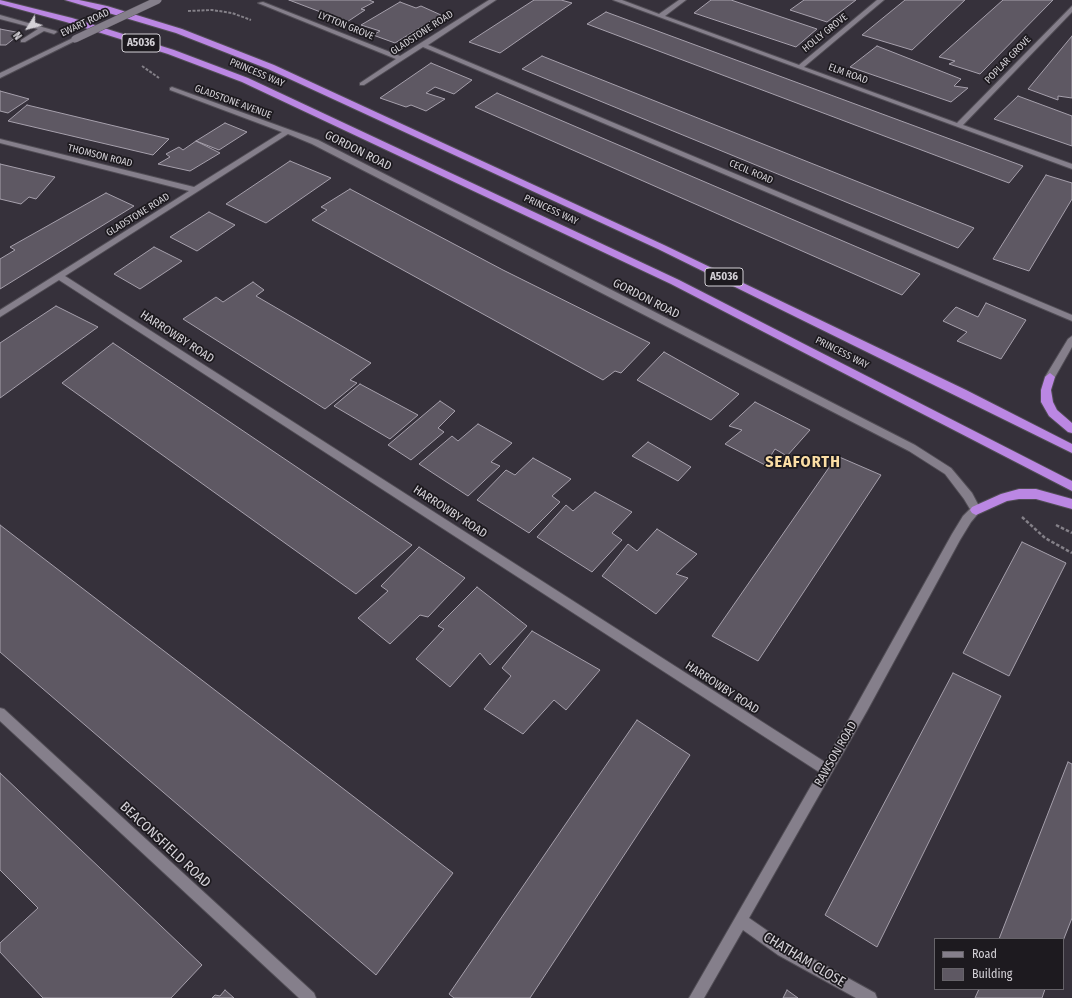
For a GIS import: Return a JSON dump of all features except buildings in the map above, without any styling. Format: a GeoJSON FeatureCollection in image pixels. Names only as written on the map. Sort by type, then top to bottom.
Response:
{"type":"FeatureCollection","features":[{"type":"Feature","properties":{"kind":"highway","name":"PRINCESS WAY"},"geometry":{"type":"LineString","coordinates":[[69,0],[104,8],[178,31],[271,67],[661,247],[962,393],[1072,449]]}},
{"type":"Feature","properties":{"kind":"highway","name":"PRINCESS WAY"},"geometry":{"type":"LineString","coordinates":[[0,2],[70,20],[157,48],[246,80],[675,282],[1072,486]]}},
{"type":"Feature","properties":{"kind":"highway"},"geometry":{"type":"LineString","coordinates":[[1050,377],[1046,390],[1047,402],[1053,413],[1072,429]]}},
{"type":"Feature","properties":{"kind":"highway"},"geometry":{"type":"LineString","coordinates":[[976,510],[1005,496],[1019,494],[1036,494],[1072,504]]}},
{"type":"Feature","properties":{"kind":"street","name":"EWART ROAD"},"geometry":{"type":"LineString","coordinates":[[0,76],[158,0]]}},
{"type":"Feature","properties":{"kind":"street","name":"GLADSTONE ROAD"},"geometry":{"type":"LineString","coordinates":[[362,84],[494,0]]}},
{"type":"Feature","properties":{"kind":"street","name":"ELM ROAD"},"geometry":{"type":"LineString","coordinates":[[616,0],[1072,167]]}},
{"type":"Feature","properties":{"kind":"street"},"geometry":{"type":"LineString","coordinates":[[660,16],[683,0]]}},
{"type":"Feature","properties":{"kind":"street","name":"HOLLY GROVE"},"geometry":{"type":"LineString","coordinates":[[800,67],[881,0]]}},
{"type":"Feature","properties":{"kind":"street","name":"LYTTON GROVE"},"geometry":{"type":"LineString","coordinates":[[261,3],[401,59]]}},
{"type":"Feature","properties":{"kind":"street","name":"POPLAR GROVE"},"geometry":{"type":"LineString","coordinates":[[959,125],[1072,8]]}},
{"type":"Feature","properties":{"kind":"street"},"geometry":{"type":"LineString","coordinates":[[0,16],[54,32]]}},
{"type":"Feature","properties":{"kind":"street"},"geometry":{"type":"LineString","coordinates":[[23,41],[43,29]]}},
{"type":"Feature","properties":{"kind":"street","name":"CECIL ROAD"},"geometry":{"type":"LineString","coordinates":[[422,45],[1072,318]]}},
{"type":"Feature","properties":{"kind":"street","name":"GLADSTONE AVENUE"},"geometry":{"type":"LineString","coordinates":[[172,89],[287,132]]}},
{"type":"Feature","properties":{"kind":"street","name":"GLADSTONE ROAD"},"geometry":{"type":"LineString","coordinates":[[0,314],[287,132]]}},
{"type":"Feature","properties":{"kind":"street","name":"GORDON ROAD"},"geometry":{"type":"LineString","coordinates":[[287,132],[315,142],[912,448],[948,471],[968,496],[976,510]]}},
{"type":"Feature","properties":{"kind":"street","name":"THOMSON ROAD"},"geometry":{"type":"LineString","coordinates":[[0,141],[196,190]]}},
{"type":"Feature","properties":{"kind":"street","name":"HARROWBY ROAD"},"geometry":{"type":"LineString","coordinates":[[59,276],[827,770]]}},
{"type":"Feature","properties":{"kind":"street"},"geometry":{"type":"LineString","coordinates":[[1050,377],[1072,339]]}},
{"type":"Feature","properties":{"kind":"street","name":"RAWSON ROAD"},"geometry":{"type":"LineString","coordinates":[[696,998],[827,770],[956,537],[967,519],[976,510]]}},
{"type":"Feature","properties":{"kind":"street","name":"BEACONSFIELD ROAD"},"geometry":{"type":"LineString","coordinates":[[0,714],[309,998]]}},
{"type":"Feature","properties":{"kind":"street","name":"CHATHAM CLOSE"},"geometry":{"type":"LineString","coordinates":[[740,920],[783,950],[870,998]]}},
{"type":"Feature","properties":{"kind":"path"},"geometry":{"type":"LineString","coordinates":[[187,11],[212,10],[232,13],[254,22]]}},
{"type":"Feature","properties":{"kind":"path"},"geometry":{"type":"LineString","coordinates":[[1019,514],[1045,538],[1072,553]]}},
{"type":"Feature","properties":{"kind":"path"},"geometry":{"type":"LineString","coordinates":[[1054,524],[1072,533]]}},
{"type":"Feature","properties":{"kind":"district","name":"SEAFORTH"},"geometry":{"type":"Point","coordinates":[803,463]}}]}
